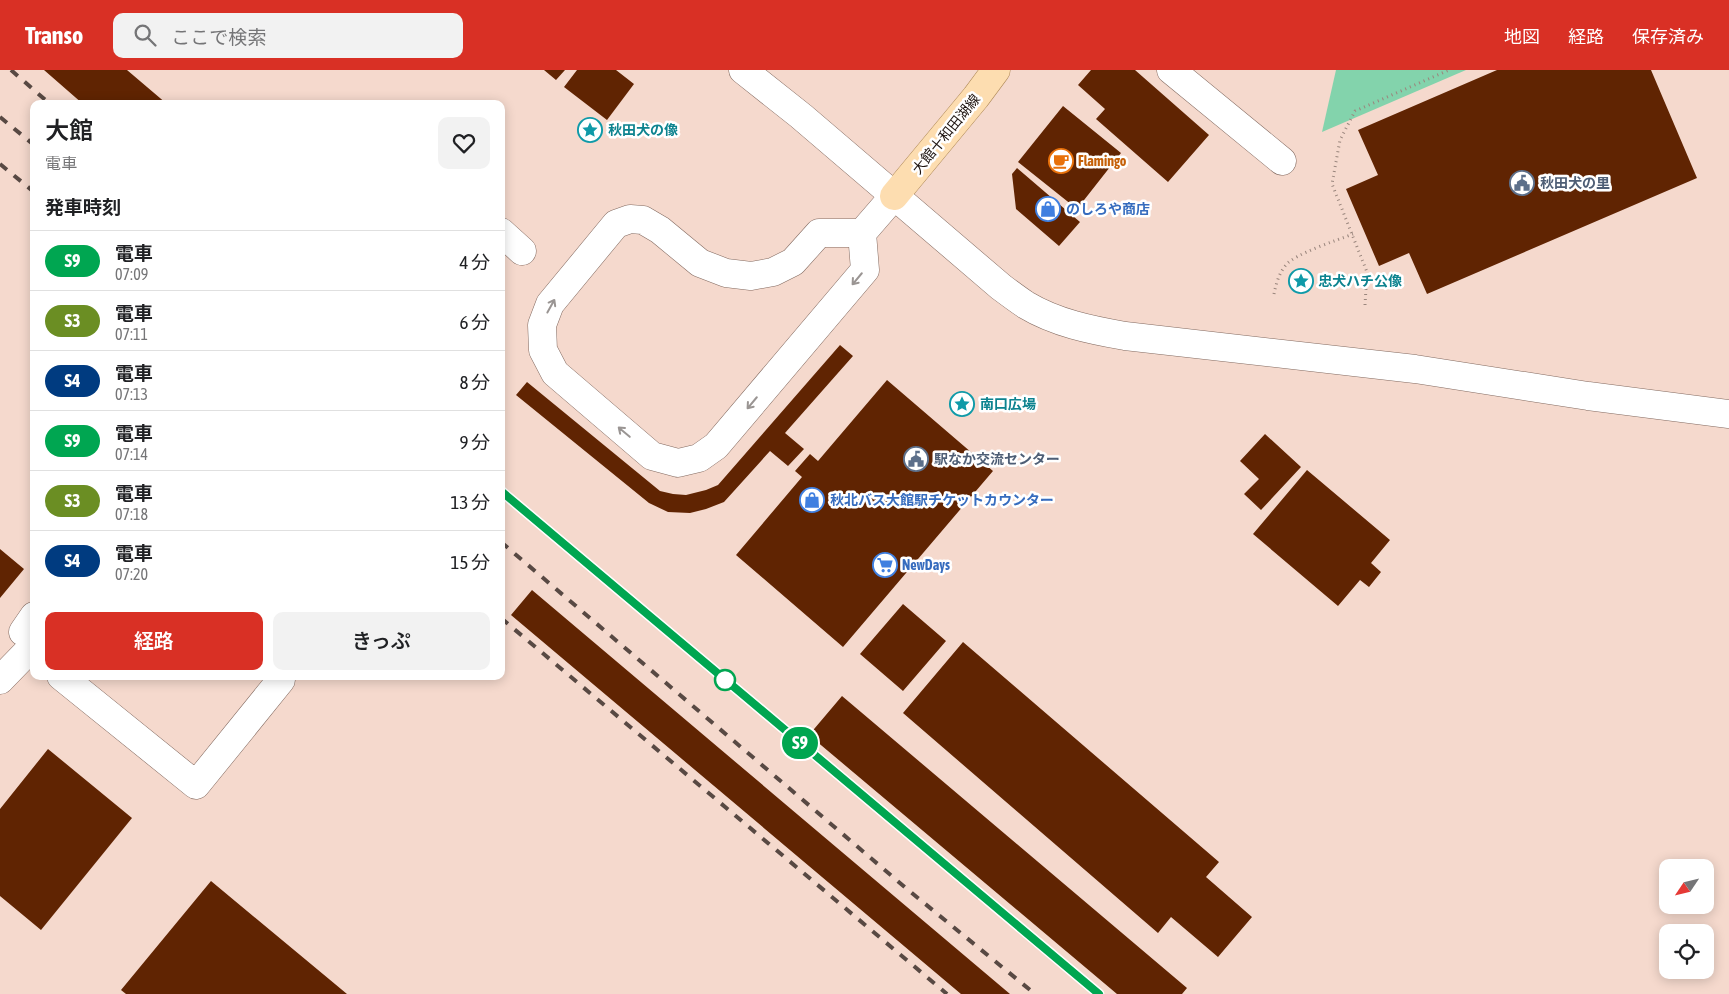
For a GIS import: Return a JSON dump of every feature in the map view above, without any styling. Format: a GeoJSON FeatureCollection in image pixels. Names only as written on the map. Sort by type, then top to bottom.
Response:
{"type":"FeatureCollection","features":[{"type":"Feature","properties":{"kind":"main road","name":"大館十和田湖線"},"geometry":{"type":"LineString","coordinates":[[894,196],[996,70]]}},
{"type":"Feature","properties":{"kind":"street"},"geometry":{"type":"LineString","coordinates":[[743,70],[801,116],[973,264],[1027,305],[1054,318],[1088,329],[1126,336],[1415,370],[1588,396],[1729,414]]}},
{"type":"Feature","properties":{"kind":"street"},"geometry":{"type":"LineString","coordinates":[[1171,70],[1282,161]]}},
{"type":"Feature","properties":{"kind":"street"},"geometry":{"type":"LineString","coordinates":[[862,233],[819,233],[793,262],[773,272],[751,276],[726,272],[700,262],[660,230],[643,220],[630,218],[616,224],[550,304],[542,326],[543,350],[556,373],[652,456],[678,464],[699,458],[716,446],[865,270],[862,233],[894,196]]}},
{"type":"Feature","properties":{"kind":"street"},"geometry":{"type":"LineString","coordinates":[[505,236],[522,251]]}},
{"type":"Feature","properties":{"kind":"street"},"geometry":{"type":"LineString","coordinates":[[0,680],[30,640]]}},
{"type":"Feature","properties":{"kind":"street"},"geometry":{"type":"LineString","coordinates":[[67,680],[196,785],[281,680]]}},
{"type":"Feature","properties":{"kind":"path"},"geometry":{"type":"LineString","coordinates":[[1365,305],[1367,272],[1332,184],[1340,140],[1355,111],[1449,70]]}},
{"type":"Feature","properties":{"kind":"path"},"geometry":{"type":"LineString","coordinates":[[1274,294],[1276,283],[1286,264],[1300,256],[1353,234]]}},
{"type":"Feature","properties":{"kind":"green space"},"geometry":{"type":"Polygon","coordinates":[[[1336,70],[1466,70],[1322,132],[1336,70]]]}},
{"type":"Feature","properties":{"kind":"building"},"geometry":{"type":"Polygon","coordinates":[[[44,70],[127,70],[162,100],[78,100],[44,70]]]}},
{"type":"Feature","properties":{"kind":"building"},"geometry":{"type":"Polygon","coordinates":[[[544,70],[565,70],[556,80],[544,70]]]}},
{"type":"Feature","properties":{"kind":"building"},"geometry":{"type":"Polygon","coordinates":[[[577,70],[616,70],[634,84],[607,120],[564,87],[577,70]]]}},
{"type":"Feature","properties":{"kind":"building"},"geometry":{"type":"Polygon","coordinates":[[[1091,70],[1135,70],[1209,135],[1168,182],[1096,119],[1105,109],[1078,85],[1091,70]]]}},
{"type":"Feature","properties":{"kind":"building","name":"秋田犬の里"},"geometry":{"type":"Polygon","coordinates":[[[1497,70],[1651,70],[1697,178],[1427,294],[1409,253],[1379,266],[1346,189],[1378,175],[1358,130],[1497,70]]]}},
{"type":"Feature","properties":{"kind":"building"},"geometry":{"type":"Polygon","coordinates":[[[1063,106],[1121,153],[1077,209],[1018,162],[1063,106]]]}},
{"type":"Feature","properties":{"kind":"building"},"geometry":{"type":"Polygon","coordinates":[[[1017,168],[1080,222],[1059,246],[1016,209],[1012,174],[1017,168]]]}},
{"type":"Feature","properties":{"kind":"building"},"geometry":{"type":"Polygon","coordinates":[[[840,345],[853,356],[785,433],[804,449],[788,466],[770,451],[724,502],[690,513],[668,512],[649,503],[516,395],[527,382],[660,491],[686,495],[718,485],[840,345]]]}},
{"type":"Feature","properties":{"kind":"building"},"geometry":{"type":"Polygon","coordinates":[[[887,380],[993,471],[843,647],[736,555],[802,477],[795,471],[810,454],[818,461],[887,380]]]}},
{"type":"Feature","properties":{"kind":"building"},"geometry":{"type":"Polygon","coordinates":[[[1265,434],[1301,467],[1261,510],[1244,494],[1259,479],[1240,461],[1265,434]]]}},
{"type":"Feature","properties":{"kind":"building"},"geometry":{"type":"Polygon","coordinates":[[[1307,470],[1390,540],[1371,563],[1381,572],[1369,587],[1360,580],[1338,606],[1253,534],[1307,470]]]}},
{"type":"Feature","properties":{"kind":"building"},"geometry":{"type":"Polygon","coordinates":[[[0,549],[24,569],[0,598],[0,549]]]}},
{"type":"Feature","properties":{"kind":"building"},"geometry":{"type":"Polygon","coordinates":[[[532,590],[1010,994],[961,994],[511,615],[532,590]]]}},
{"type":"Feature","properties":{"kind":"building"},"geometry":{"type":"Polygon","coordinates":[[[903,604],[946,641],[903,691],[860,654],[903,604]]]}},
{"type":"Feature","properties":{"kind":"building"},"geometry":{"type":"Polygon","coordinates":[[[963,642],[1219,862],[1206,877],[1252,917],[1218,957],[1171,917],[1158,933],[903,713],[963,642]]]}},
{"type":"Feature","properties":{"kind":"building"},"geometry":{"type":"Polygon","coordinates":[[[842,696],[1187,988],[1182,994],[1117,994],[809,735],[842,696]]]}},
{"type":"Feature","properties":{"kind":"building"},"geometry":{"type":"Polygon","coordinates":[[[48,749],[132,818],[41,930],[0,896],[0,809],[48,749]]]}},
{"type":"Feature","properties":{"kind":"building"},"geometry":{"type":"Polygon","coordinates":[[[211,881],[347,994],[126,994],[121,990],[211,881]]]}},
{"type":"Feature","properties":{"kind":"railway"},"geometry":{"type":"LineString","coordinates":[[11,70],[45,100]]}},
{"type":"Feature","properties":{"kind":"railway"},"geometry":{"type":"LineString","coordinates":[[0,117],[30,142]]}},
{"type":"Feature","properties":{"kind":"railway"},"geometry":{"type":"LineString","coordinates":[[0,164],[30,189]]}},
{"type":"Feature","properties":{"kind":"railway"},"geometry":{"type":"LineString","coordinates":[[505,494],[1099,994]]}},
{"type":"Feature","properties":{"kind":"railway"},"geometry":{"type":"LineString","coordinates":[[505,545],[907,889],[1035,994]]}},
{"type":"Feature","properties":{"kind":"railway"},"geometry":{"type":"LineString","coordinates":[[505,621],[947,994]]}},
{"type":"Feature","properties":{"kind":"train","name":"S9"},"geometry":{"type":"LineString","coordinates":[[505,494],[1099,994]]}},
{"type":"Feature","properties":{"kind":"place","name":"秋田犬の像"},"geometry":{"type":"Point","coordinates":[590,130]}},
{"type":"Feature","properties":{"kind":"place","name":"Flamingo"},"geometry":{"type":"Point","coordinates":[1061,161]}},
{"type":"Feature","properties":{"kind":"place","name":"秋田犬の里"},"geometry":{"type":"Point","coordinates":[1522,183]}},
{"type":"Feature","properties":{"kind":"place","name":"のしろや商店"},"geometry":{"type":"Point","coordinates":[1048,209]}},
{"type":"Feature","properties":{"kind":"place","name":"忠犬ハチ公像"},"geometry":{"type":"Point","coordinates":[1301,281]}},
{"type":"Feature","properties":{"kind":"place","name":"南口広場"},"geometry":{"type":"Point","coordinates":[962,404]}},
{"type":"Feature","properties":{"kind":"place","name":"駅なか交流センター"},"geometry":{"type":"Point","coordinates":[916,459]}},
{"type":"Feature","properties":{"kind":"place","name":"秋北バス大館駅チケットカウンター"},"geometry":{"type":"Point","coordinates":[812,500]}},
{"type":"Feature","properties":{"kind":"place","name":"NewDays"},"geometry":{"type":"Point","coordinates":[885,565]}}]}
